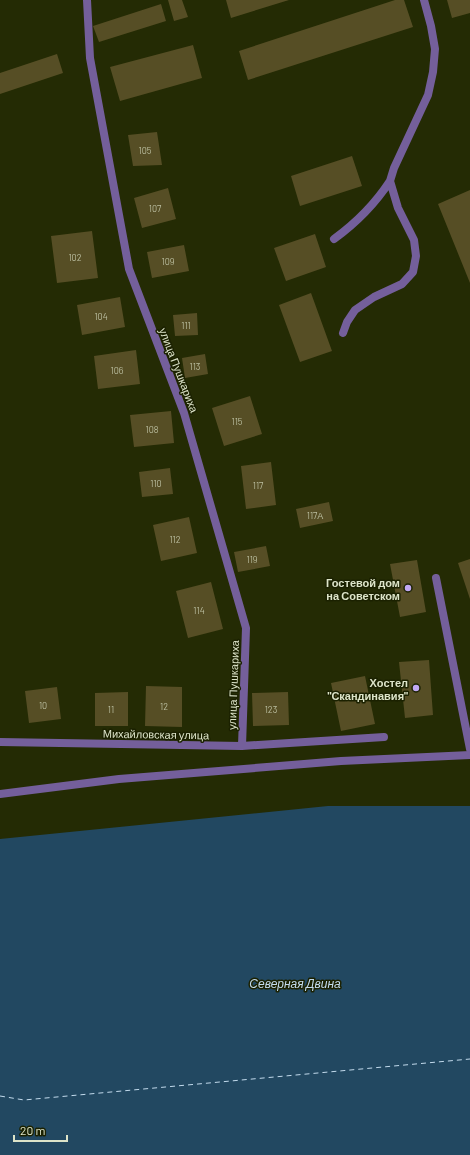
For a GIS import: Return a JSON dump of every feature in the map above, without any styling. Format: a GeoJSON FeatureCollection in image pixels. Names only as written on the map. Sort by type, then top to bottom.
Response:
{"type":"FeatureCollection","features":[{"type":"Feature","properties":{"kind":"street","name":"улица Пушкариха"},"geometry":{"type":"LineString","coordinates":[[87,0],[90,58],[129,269],[184,413],[246,628],[242,746]]}},
{"type":"Feature","properties":{"kind":"street"},"geometry":{"type":"LineString","coordinates":[[334,239],[349,228],[379,197],[390,181],[394,168],[428,95],[433,72],[435,49],[424,0]]}},
{"type":"Feature","properties":{"kind":"street"},"geometry":{"type":"LineString","coordinates":[[343,333],[347,322],[355,310],[374,297],[402,284],[413,272],[416,256],[414,240],[398,208],[390,181]]}},
{"type":"Feature","properties":{"kind":"street"},"geometry":{"type":"LineString","coordinates":[[436,578],[470,749]]}},
{"type":"Feature","properties":{"kind":"street","name":"Михайловская улица"},"geometry":{"type":"LineString","coordinates":[[0,742],[242,746],[384,737]]}},
{"type":"Feature","properties":{"kind":"street"},"geometry":{"type":"LineString","coordinates":[[0,794],[119,779],[341,761],[470,754]]}},
{"type":"Feature","properties":{"kind":"water","name":"Северная Двина"},"geometry":{"type":"Polygon","coordinates":[[[328,806],[470,806],[470,1155],[0,1155],[0,839],[328,806]]]}},
{"type":"Feature","properties":{"kind":"building"},"geometry":{"type":"Polygon","coordinates":[[[168,0],[182,0],[188,17],[174,21],[168,0]]]}},
{"type":"Feature","properties":{"kind":"building"},"geometry":{"type":"Polygon","coordinates":[[[226,0],[289,0],[231,18],[226,0]]]}},
{"type":"Feature","properties":{"kind":"building"},"geometry":{"type":"Polygon","coordinates":[[[395,0],[404,0],[413,27],[248,80],[239,51],[395,0]]]}},
{"type":"Feature","properties":{"kind":"building"},"geometry":{"type":"Polygon","coordinates":[[[447,0],[470,0],[470,13],[452,18],[447,0]]]}},
{"type":"Feature","properties":{"kind":"building"},"geometry":{"type":"Polygon","coordinates":[[[161,4],[166,21],[99,42],[93,26],[161,4]]]}},
{"type":"Feature","properties":{"kind":"building"},"geometry":{"type":"Polygon","coordinates":[[[193,45],[202,78],[120,101],[110,67],[193,45]]]}},
{"type":"Feature","properties":{"kind":"building"},"geometry":{"type":"Polygon","coordinates":[[[57,54],[63,73],[0,94],[0,73],[57,54]]]}},
{"type":"Feature","properties":{"kind":"building"},"geometry":{"type":"Polygon","coordinates":[[[157,132],[162,165],[133,166],[128,135],[157,132]]]}},
{"type":"Feature","properties":{"kind":"building"},"geometry":{"type":"Polygon","coordinates":[[[352,156],[362,186],[300,206],[291,176],[352,156]]]}},
{"type":"Feature","properties":{"kind":"building"},"geometry":{"type":"Polygon","coordinates":[[[168,188],[176,219],[142,228],[134,198],[168,188]]]}},
{"type":"Feature","properties":{"kind":"building"},"geometry":{"type":"Polygon","coordinates":[[[470,190],[470,283],[438,204],[470,190]]]}},
{"type":"Feature","properties":{"kind":"building"},"geometry":{"type":"Polygon","coordinates":[[[92,231],[98,278],[57,283],[51,236],[92,231]]]}},
{"type":"Feature","properties":{"kind":"building"},"geometry":{"type":"Polygon","coordinates":[[[315,234],[326,267],[286,281],[274,248],[315,234]]]}},
{"type":"Feature","properties":{"kind":"building"},"geometry":{"type":"Polygon","coordinates":[[[184,245],[189,271],[152,278],[147,252],[184,245]]]}},
{"type":"Feature","properties":{"kind":"building"},"geometry":{"type":"Polygon","coordinates":[[[311,293],[332,351],[300,362],[279,305],[311,293]]]}},
{"type":"Feature","properties":{"kind":"building"},"geometry":{"type":"Polygon","coordinates":[[[120,297],[125,327],[82,335],[77,305],[120,297]]]}},
{"type":"Feature","properties":{"kind":"building"},"geometry":{"type":"Polygon","coordinates":[[[197,313],[198,335],[175,336],[173,315],[197,313]]]}},
{"type":"Feature","properties":{"kind":"building"},"geometry":{"type":"Polygon","coordinates":[[[136,350],[140,384],[98,389],[94,356],[136,350]]]}},
{"type":"Feature","properties":{"kind":"building"},"geometry":{"type":"Polygon","coordinates":[[[205,354],[208,374],[185,378],[182,358],[205,354]]]}},
{"type":"Feature","properties":{"kind":"building"},"geometry":{"type":"Polygon","coordinates":[[[250,396],[262,434],[224,446],[212,408],[250,396]]]}},
{"type":"Feature","properties":{"kind":"building"},"geometry":{"type":"Polygon","coordinates":[[[171,411],[174,443],[134,447],[130,415],[171,411]]]}},
{"type":"Feature","properties":{"kind":"building"},"geometry":{"type":"Polygon","coordinates":[[[271,462],[276,505],[246,509],[241,466],[271,462]]]}},
{"type":"Feature","properties":{"kind":"building"},"geometry":{"type":"Polygon","coordinates":[[[170,468],[173,494],[142,497],[139,472],[170,468]]]}},
{"type":"Feature","properties":{"kind":"building"},"geometry":{"type":"Polygon","coordinates":[[[329,502],[333,521],[300,528],[296,509],[329,502]]]}},
{"type":"Feature","properties":{"kind":"building"},"geometry":{"type":"Polygon","coordinates":[[[189,517],[197,553],[161,561],[153,525],[189,517]]]}},
{"type":"Feature","properties":{"kind":"building"},"geometry":{"type":"Polygon","coordinates":[[[266,546],[270,566],[238,572],[234,552],[266,546]]]}},
{"type":"Feature","properties":{"kind":"building"},"geometry":{"type":"Polygon","coordinates":[[[470,559],[470,599],[458,563],[470,559]]]}},
{"type":"Feature","properties":{"kind":"building","name":"Гостевой дом на Советском"},"geometry":{"type":"Polygon","coordinates":[[[417,560],[426,612],[400,617],[390,564],[417,560]]]}},
{"type":"Feature","properties":{"kind":"building"},"geometry":{"type":"Polygon","coordinates":[[[211,582],[223,629],[188,638],[176,591],[211,582]]]}},
{"type":"Feature","properties":{"kind":"building","name":"Хостел \"Скандинавия\""},"geometry":{"type":"Polygon","coordinates":[[[429,660],[433,715],[405,718],[399,662],[429,660]]]}},
{"type":"Feature","properties":{"kind":"building"},"geometry":{"type":"Polygon","coordinates":[[[365,676],[375,724],[341,731],[331,683],[365,676]]]}},
{"type":"Feature","properties":{"kind":"building"},"geometry":{"type":"Polygon","coordinates":[[[146,686],[182,687],[182,727],[145,726],[146,686]]]}},
{"type":"Feature","properties":{"kind":"building"},"geometry":{"type":"Polygon","coordinates":[[[57,687],[61,719],[29,723],[25,691],[57,687]]]}},
{"type":"Feature","properties":{"kind":"building"},"geometry":{"type":"Polygon","coordinates":[[[128,692],[128,726],[95,726],[95,693],[128,692]]]}},
{"type":"Feature","properties":{"kind":"building"},"geometry":{"type":"Polygon","coordinates":[[[288,692],[289,725],[253,726],[252,693],[288,692]]]}},
{"type":"Feature","properties":{"kind":"ferry route"},"geometry":{"type":"LineString","coordinates":[[0,1096],[24,1100],[470,1059]]}},
{"type":"Feature","properties":{"kind":"place","name":"Гостевой дом на Советском"},"geometry":{"type":"Point","coordinates":[408,588]}},
{"type":"Feature","properties":{"kind":"place","name":"Хостел \"Скандинавия\""},"geometry":{"type":"Point","coordinates":[416,688]}}]}
